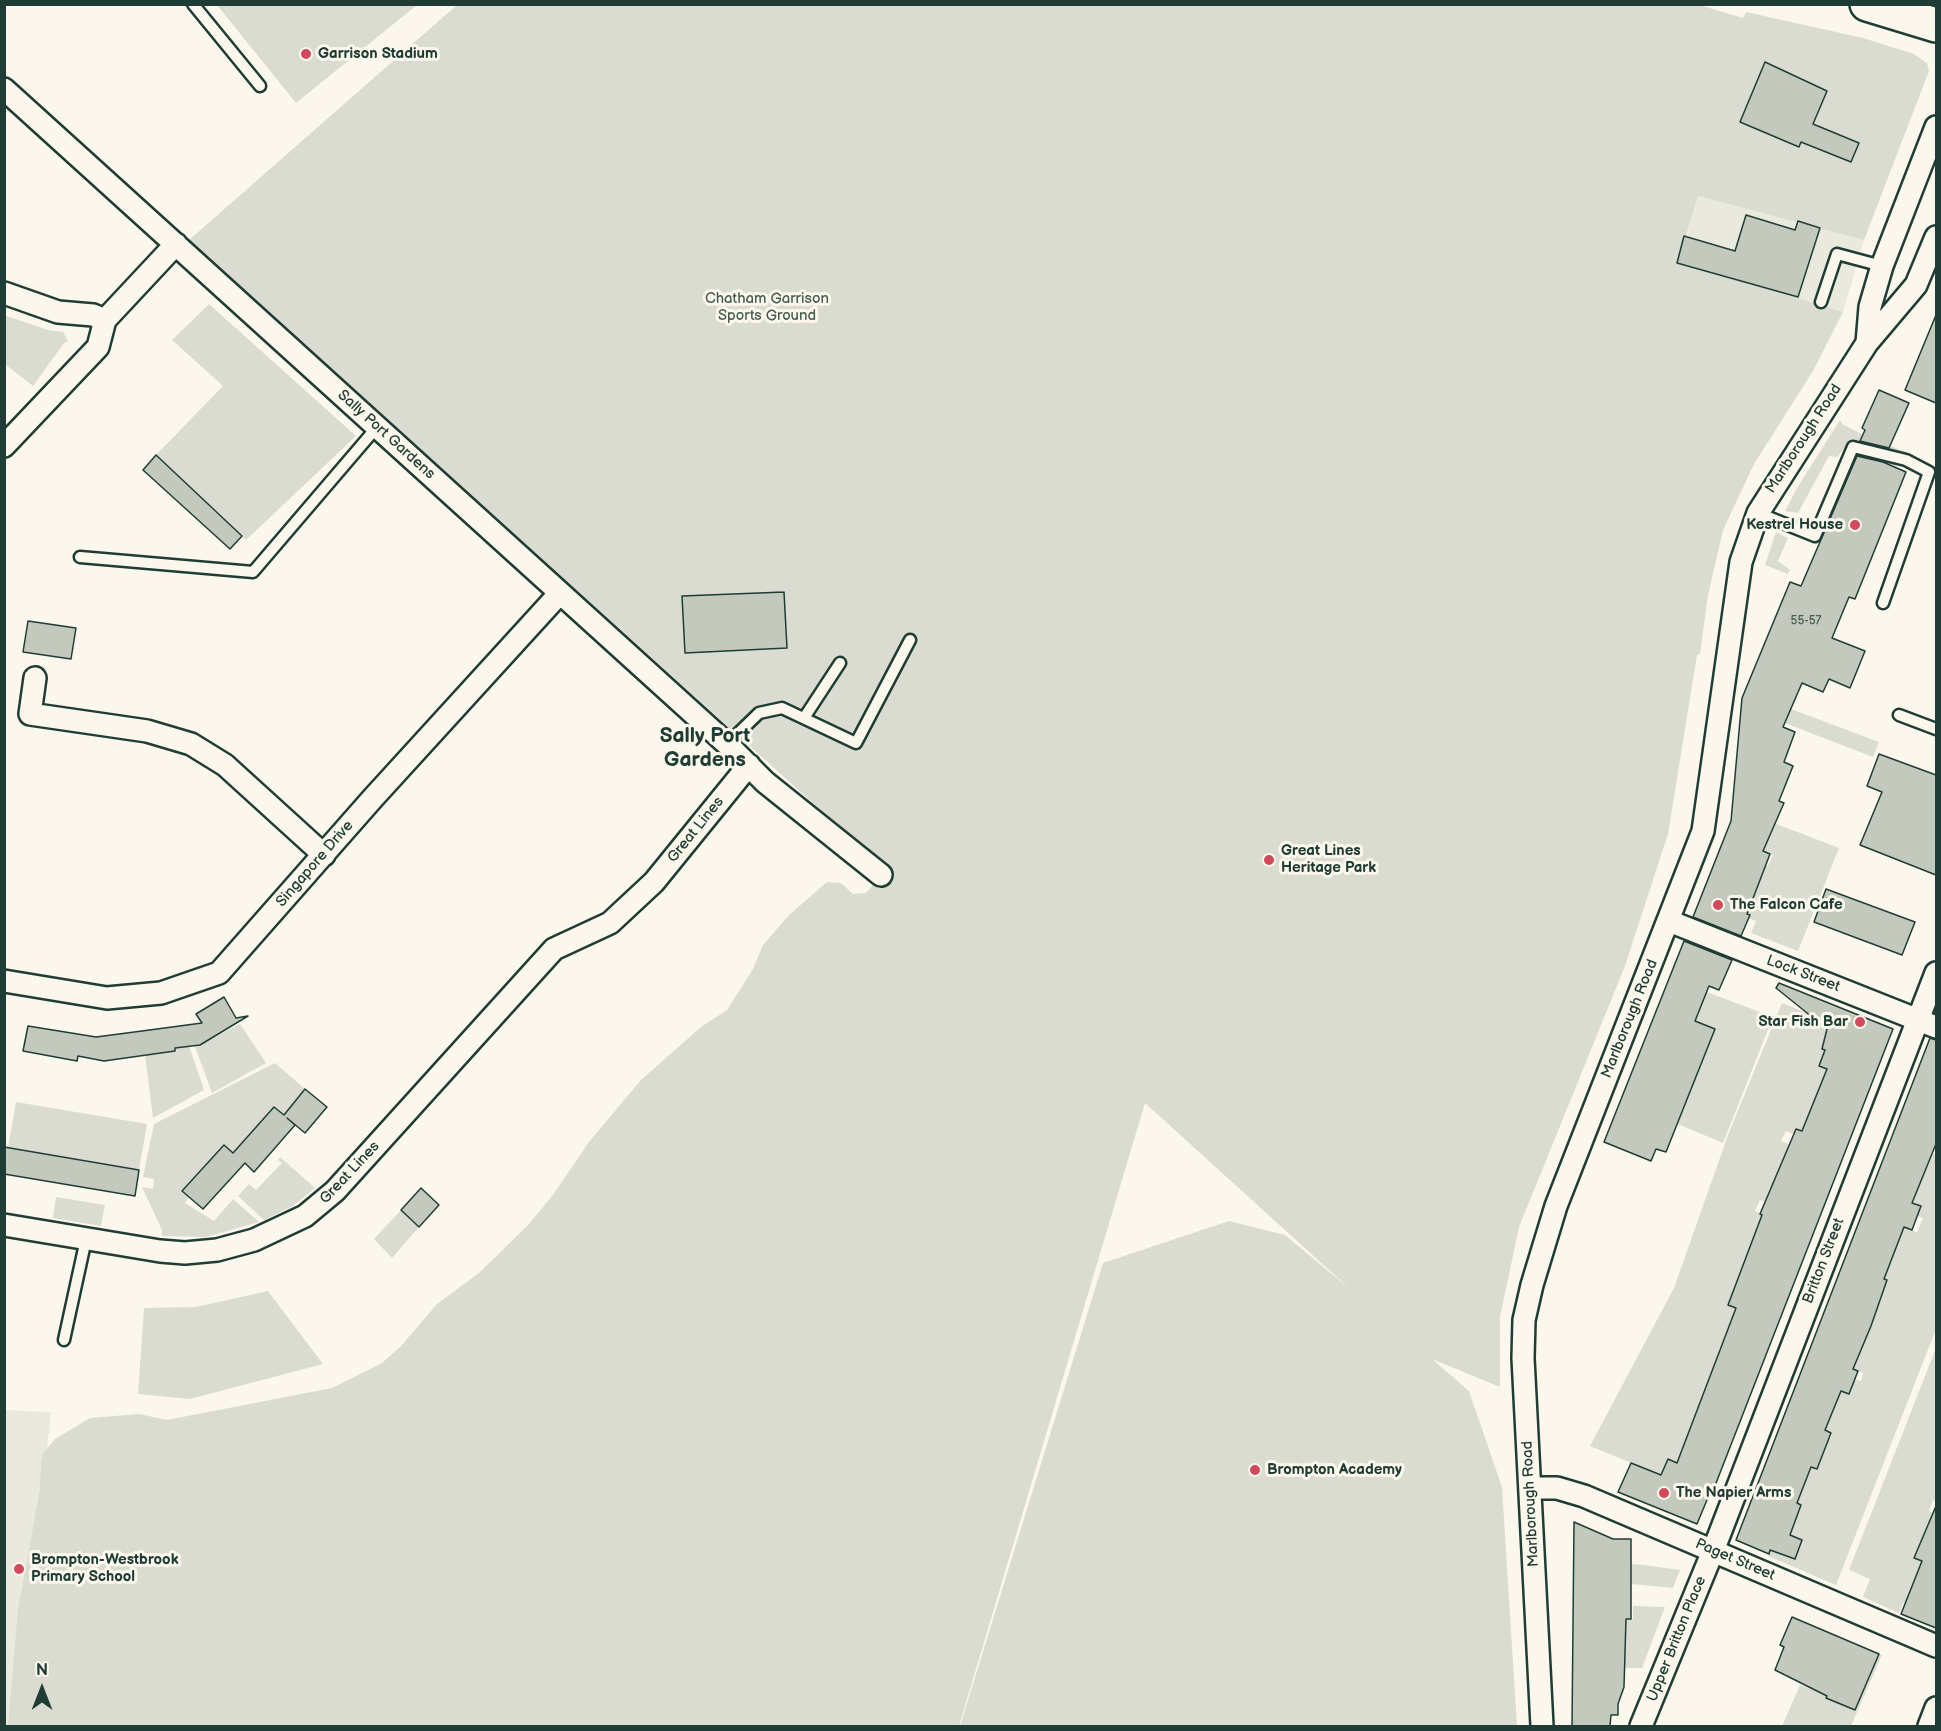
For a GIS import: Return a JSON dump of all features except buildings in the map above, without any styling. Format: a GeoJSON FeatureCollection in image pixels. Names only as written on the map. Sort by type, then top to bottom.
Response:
{"type":"FeatureCollection","features":[{"type":"Feature","properties":{"kind":"main road"},"geometry":{"type":"LineString","coordinates":[[1867,4],[1936,25]]}},
{"type":"Feature","properties":{"kind":"street","name":"Sally Port Gardens"},"geometry":{"type":"LineString","coordinates":[[4,89],[728,744],[765,782],[881,876]]}},
{"type":"Feature","properties":{"kind":"street","name":"Marlborough Road"},"geometry":{"type":"LineString","coordinates":[[1867,343],[1870,308],[1882,266],[1936,127]]}},
{"type":"Feature","properties":{"kind":"street","name":"Marlborough Road"},"geometry":{"type":"LineString","coordinates":[[1542,1726],[1523,1358],[1526,1306],[1556,1206],[1703,831],[1741,562],[1758,513],[1867,343],[1917,285],[1936,237]]}},
{"type":"Feature","properties":{"kind":"street"},"geometry":{"type":"LineString","coordinates":[[4,446],[98,346],[105,320],[176,244]]}},
{"type":"Feature","properties":{"kind":"street"},"geometry":{"type":"LineString","coordinates":[[4,293],[53,310],[97,315],[105,320]]}},
{"type":"Feature","properties":{"kind":"street","name":"Singapore Drive"},"geometry":{"type":"LineString","coordinates":[[4,981],[107,998],[161,993],[219,973],[560,593]]}},
{"type":"Feature","properties":{"kind":"street"},"geometry":{"type":"LineString","coordinates":[[35,678],[30,714],[147,731],[196,747],[248,784],[324,855]]}},
{"type":"Feature","properties":{"kind":"street","name":"Great Lines"},"geometry":{"type":"LineString","coordinates":[[4,1225],[169,1253],[204,1252],[259,1239],[305,1216],[335,1191],[520,971],[554,949],[610,923],[654,882],[749,765]]}},
{"type":"Feature","properties":{"kind":"street","name":"Lock Street"},"geometry":{"type":"LineString","coordinates":[[1669,921],[1927,1023]]}},
{"type":"Feature","properties":{"kind":"street","name":"Britton Street"},"geometry":{"type":"LineString","coordinates":[[1713,1551],[1927,1023],[1936,973]]}},
{"type":"Feature","properties":{"kind":"street","name":"Paget Street"},"geometry":{"type":"LineString","coordinates":[[1530,1488],[1551,1488],[1578,1494],[1936,1646]]}},
{"type":"Feature","properties":{"kind":"street","name":"Upper Britton Place"},"geometry":{"type":"LineString","coordinates":[[1641,1726],[1713,1551]]}},
{"type":"Feature","properties":{"kind":"street"},"geometry":{"type":"LineString","coordinates":[[1929,1726],[1936,1708]]}},
{"type":"Feature","properties":{"kind":"lane"},"geometry":{"type":"LineString","coordinates":[[193,4],[260,86]]}},
{"type":"Feature","properties":{"kind":"lane"},"geometry":{"type":"LineString","coordinates":[[1821,302],[1837,254],[1882,266]]}},
{"type":"Feature","properties":{"kind":"lane"},"geometry":{"type":"LineString","coordinates":[[80,557],[253,572],[377,427]]}},
{"type":"Feature","properties":{"kind":"lane"},"geometry":{"type":"LineString","coordinates":[[1758,513],[1815,536],[1853,447],[1906,460],[1929,472],[1883,603]]}},
{"type":"Feature","properties":{"kind":"lane"},"geometry":{"type":"LineString","coordinates":[[728,744],[763,711],[782,708],[852,742],[859,741],[910,640]]}},
{"type":"Feature","properties":{"kind":"lane"},"geometry":{"type":"LineString","coordinates":[[804,718],[840,663]]}},
{"type":"Feature","properties":{"kind":"lane"},"geometry":{"type":"LineString","coordinates":[[1899,715],[1936,729]]}},
{"type":"Feature","properties":{"kind":"lane"},"geometry":{"type":"LineString","coordinates":[[64,1340],[86,1239]]}},
{"type":"Feature","properties":{"kind":"shaded area"},"geometry":{"type":"Polygon","coordinates":[[[1698,196],[1864,240],[1842,316],[1677,268],[1698,196]]]}},
{"type":"Feature","properties":{"kind":"shaded area","name":"Brompton-Westbrook Primary School"},"geometry":{"type":"Polygon","coordinates":[[[5,1410],[51,1412],[17,1726],[5,1726],[5,1410]]]}},
{"type":"Feature","properties":{"kind":"green space","name":"Great Lines Heritage Park"},"geometry":{"type":"Polygon","coordinates":[[[1696,4],[1743,18],[1746,12],[1863,38],[1914,54],[1927,63],[1929,71],[1864,240],[1698,196],[1678,262],[1843,312],[1813,371],[1754,464],[1723,530],[1708,595],[1700,654],[1697,655],[1668,834],[1625,966],[1519,1227],[1500,1317],[1500,1387],[1432,1359],[1469,1391],[1502,1487],[1517,1726],[960,1726],[1103,1263],[1229,1221],[1285,1235],[1351,1290],[1145,1103],[959,1726],[8,1726],[18,1610],[40,1489],[41,1463],[43,1454],[55,1439],[90,1418],[139,1414],[167,1420],[332,1388],[382,1363],[401,1346],[437,1304],[479,1273],[529,1224],[553,1195],[589,1142],[641,1080],[701,1027],[727,1010],[753,969],[763,945],[789,915],[827,882],[841,883],[853,894],[866,893],[886,869],[189,240],[457,5],[1696,4]]]}},
{"type":"Feature","properties":{"kind":"green space","name":"Garrison Stadium"},"geometry":{"type":"Polygon","coordinates":[[[217,5],[417,5],[296,103],[217,5]]]}},
{"type":"Feature","properties":{"kind":"green space"},"geometry":{"type":"Polygon","coordinates":[[[209,304],[356,436],[246,540],[156,455],[223,386],[172,340],[209,304]]]}},
{"type":"Feature","properties":{"kind":"green space"},"geometry":{"type":"Polygon","coordinates":[[[4,315],[48,330],[63,332],[68,341],[64,343],[33,386],[5,364],[4,315]]]}},
{"type":"Feature","properties":{"kind":"green space"},"geometry":{"type":"Polygon","coordinates":[[[1840,420],[1842,424],[1869,438],[1914,455],[1911,458],[1864,440],[1850,442],[1837,457],[1829,456],[1798,513],[1785,511],[1797,488],[1840,420]]]}},
{"type":"Feature","properties":{"kind":"green space"},"geometry":{"type":"Polygon","coordinates":[[[1776,532],[1788,538],[1778,561],[1790,570],[1788,574],[1765,565],[1776,532]]]}},
{"type":"Feature","properties":{"kind":"green space"},"geometry":{"type":"Polygon","coordinates":[[[1791,709],[1879,742],[1873,757],[1782,722],[1791,709]]]}},
{"type":"Feature","properties":{"kind":"green space"},"geometry":{"type":"Polygon","coordinates":[[[1774,823],[1839,848],[1798,951],[1751,933],[1756,921],[1743,916],[1746,857],[1768,866],[1773,855],[1749,846],[1752,839],[1766,845],[1774,823]]]}},
{"type":"Feature","properties":{"kind":"green space"},"geometry":{"type":"Polygon","coordinates":[[[1707,992],[1773,1017],[1723,1143],[1656,1115],[1680,1116],[1683,1109],[1688,1019],[1707,992]]]}},
{"type":"Feature","properties":{"kind":"green space"},"geometry":{"type":"Polygon","coordinates":[[[1782,1003],[1854,1032],[1828,1028],[1824,1038],[1844,1058],[1821,1059],[1819,1066],[1828,1069],[1802,1137],[1786,1131],[1781,1141],[1807,1152],[1770,1187],[1766,1199],[1786,1207],[1785,1209],[1760,1200],[1755,1211],[1781,1222],[1728,1305],[1745,1312],[1743,1315],[1734,1312],[1730,1322],[1740,1326],[1737,1331],[1728,1328],[1724,1337],[1734,1342],[1732,1347],[1722,1343],[1718,1352],[1728,1356],[1700,1404],[1678,1460],[1686,1466],[1668,1459],[1663,1470],[1680,1483],[1590,1446],[1674,1288],[1728,1135],[1782,1003]]]}},
{"type":"Feature","properties":{"kind":"green space"},"geometry":{"type":"Polygon","coordinates":[[[240,1024],[266,1063],[212,1093],[189,1030],[195,1026],[205,1042],[240,1024]]]}},
{"type":"Feature","properties":{"kind":"green space"},"geometry":{"type":"Polygon","coordinates":[[[182,1032],[185,1034],[204,1090],[153,1118],[145,1055],[175,1051],[175,1048],[184,1047],[182,1032]]]}},
{"type":"Feature","properties":{"kind":"green space"},"geometry":{"type":"Polygon","coordinates":[[[275,1063],[305,1089],[284,1115],[274,1107],[233,1153],[224,1145],[182,1191],[189,1197],[185,1203],[214,1221],[233,1199],[259,1222],[206,1237],[162,1236],[162,1230],[142,1187],[153,1189],[154,1179],[143,1177],[154,1124],[275,1063]]]}},
{"type":"Feature","properties":{"kind":"green space"},"geometry":{"type":"Polygon","coordinates":[[[16,1102],[147,1124],[139,1170],[8,1148],[16,1102]]]}},
{"type":"Feature","properties":{"kind":"green space"},"geometry":{"type":"Polygon","coordinates":[[[1933,1154],[1936,1155],[1936,1329],[1836,1585],[1768,1556],[1770,1550],[1795,1559],[1802,1540],[1778,1530],[1798,1514],[1801,1505],[1787,1499],[1806,1480],[1823,1436],[1831,1438],[1832,1433],[1817,1425],[1831,1387],[1849,1394],[1852,1386],[1850,1378],[1861,1381],[1863,1373],[1853,1370],[1858,1357],[1855,1356],[1853,1328],[1868,1334],[1871,1326],[1866,1324],[1873,1318],[1887,1281],[1874,1276],[1904,1227],[1917,1232],[1923,1218],[1917,1216],[1912,1203],[1918,1189],[1906,1185],[1928,1166],[1933,1154]]]}},
{"type":"Feature","properties":{"kind":"green space"},"geometry":{"type":"Polygon","coordinates":[[[280,1157],[315,1188],[293,1206],[264,1220],[238,1196],[249,1184],[256,1190],[282,1163],[278,1160],[280,1157]]]}},
{"type":"Feature","properties":{"kind":"green space"},"geometry":{"type":"Polygon","coordinates":[[[56,1197],[105,1205],[101,1226],[53,1218],[56,1197]]]}},
{"type":"Feature","properties":{"kind":"green space"},"geometry":{"type":"Polygon","coordinates":[[[401,1210],[419,1227],[392,1258],[374,1239],[401,1210]]]}},
{"type":"Feature","properties":{"kind":"green space"},"geometry":{"type":"Polygon","coordinates":[[[268,1291],[323,1364],[190,1399],[138,1394],[144,1308],[196,1307],[268,1291]]]}},
{"type":"Feature","properties":{"kind":"green space"},"geometry":{"type":"Polygon","coordinates":[[[1936,1348],[1936,1501],[1933,1500],[1929,1511],[1936,1515],[1936,1534],[1931,1532],[1928,1541],[1936,1545],[1936,1554],[1919,1547],[1915,1558],[1933,1566],[1925,1586],[1914,1582],[1909,1592],[1916,1608],[1903,1603],[1899,1613],[1863,1597],[1870,1579],[1849,1570],[1936,1348]]]}},
{"type":"Feature","properties":{"kind":"green space"},"geometry":{"type":"Polygon","coordinates":[[[1631,1564],[1680,1570],[1673,1588],[1631,1584],[1626,1572],[1631,1572],[1631,1564]]]}},
{"type":"Feature","properties":{"kind":"green space"},"geometry":{"type":"Polygon","coordinates":[[[1633,1606],[1665,1607],[1642,1668],[1609,1668],[1621,1619],[1633,1619],[1633,1606]]]}},
{"type":"Feature","properties":{"kind":"green space"},"geometry":{"type":"Polygon","coordinates":[[[1879,1654],[1882,1655],[1851,1726],[1782,1726],[1800,1685],[1812,1689],[1823,1666],[1836,1673],[1826,1698],[1855,1710],[1879,1654]]]}},
{"type":"Feature","properties":{"kind":"place","name":"Garrison Stadium"},"geometry":{"type":"Point","coordinates":[306,54]}},
{"type":"Feature","properties":{"kind":"place","name":"Kestrel House"},"geometry":{"type":"Point","coordinates":[1855,525]}},
{"type":"Feature","properties":{"kind":"place","name":"Great Lines Heritage Park"},"geometry":{"type":"Point","coordinates":[1269,860]}},
{"type":"Feature","properties":{"kind":"place","name":"The Falcon Cafe"},"geometry":{"type":"Point","coordinates":[1718,905]}},
{"type":"Feature","properties":{"kind":"place","name":"Star Fish Bar"},"geometry":{"type":"Point","coordinates":[1860,1022]}},
{"type":"Feature","properties":{"kind":"place","name":"Brompton Academy"},"geometry":{"type":"Point","coordinates":[1255,1470]}},
{"type":"Feature","properties":{"kind":"place","name":"The Napier Arms"},"geometry":{"type":"Point","coordinates":[1664,1493]}},
{"type":"Feature","properties":{"kind":"place","name":"Brompton-Westbrook Primary School"},"geometry":{"type":"Point","coordinates":[19,1569]}},
{"type":"Feature","properties":{"kind":"district","name":"Sally Port Gardens"},"geometry":{"type":"Point","coordinates":[705,749]}},
{"type":"Feature","properties":{"kind":"park label","name":"Chatham Garrison Sports Ground"},"geometry":{"type":"Point","coordinates":[767,308]}}]}
